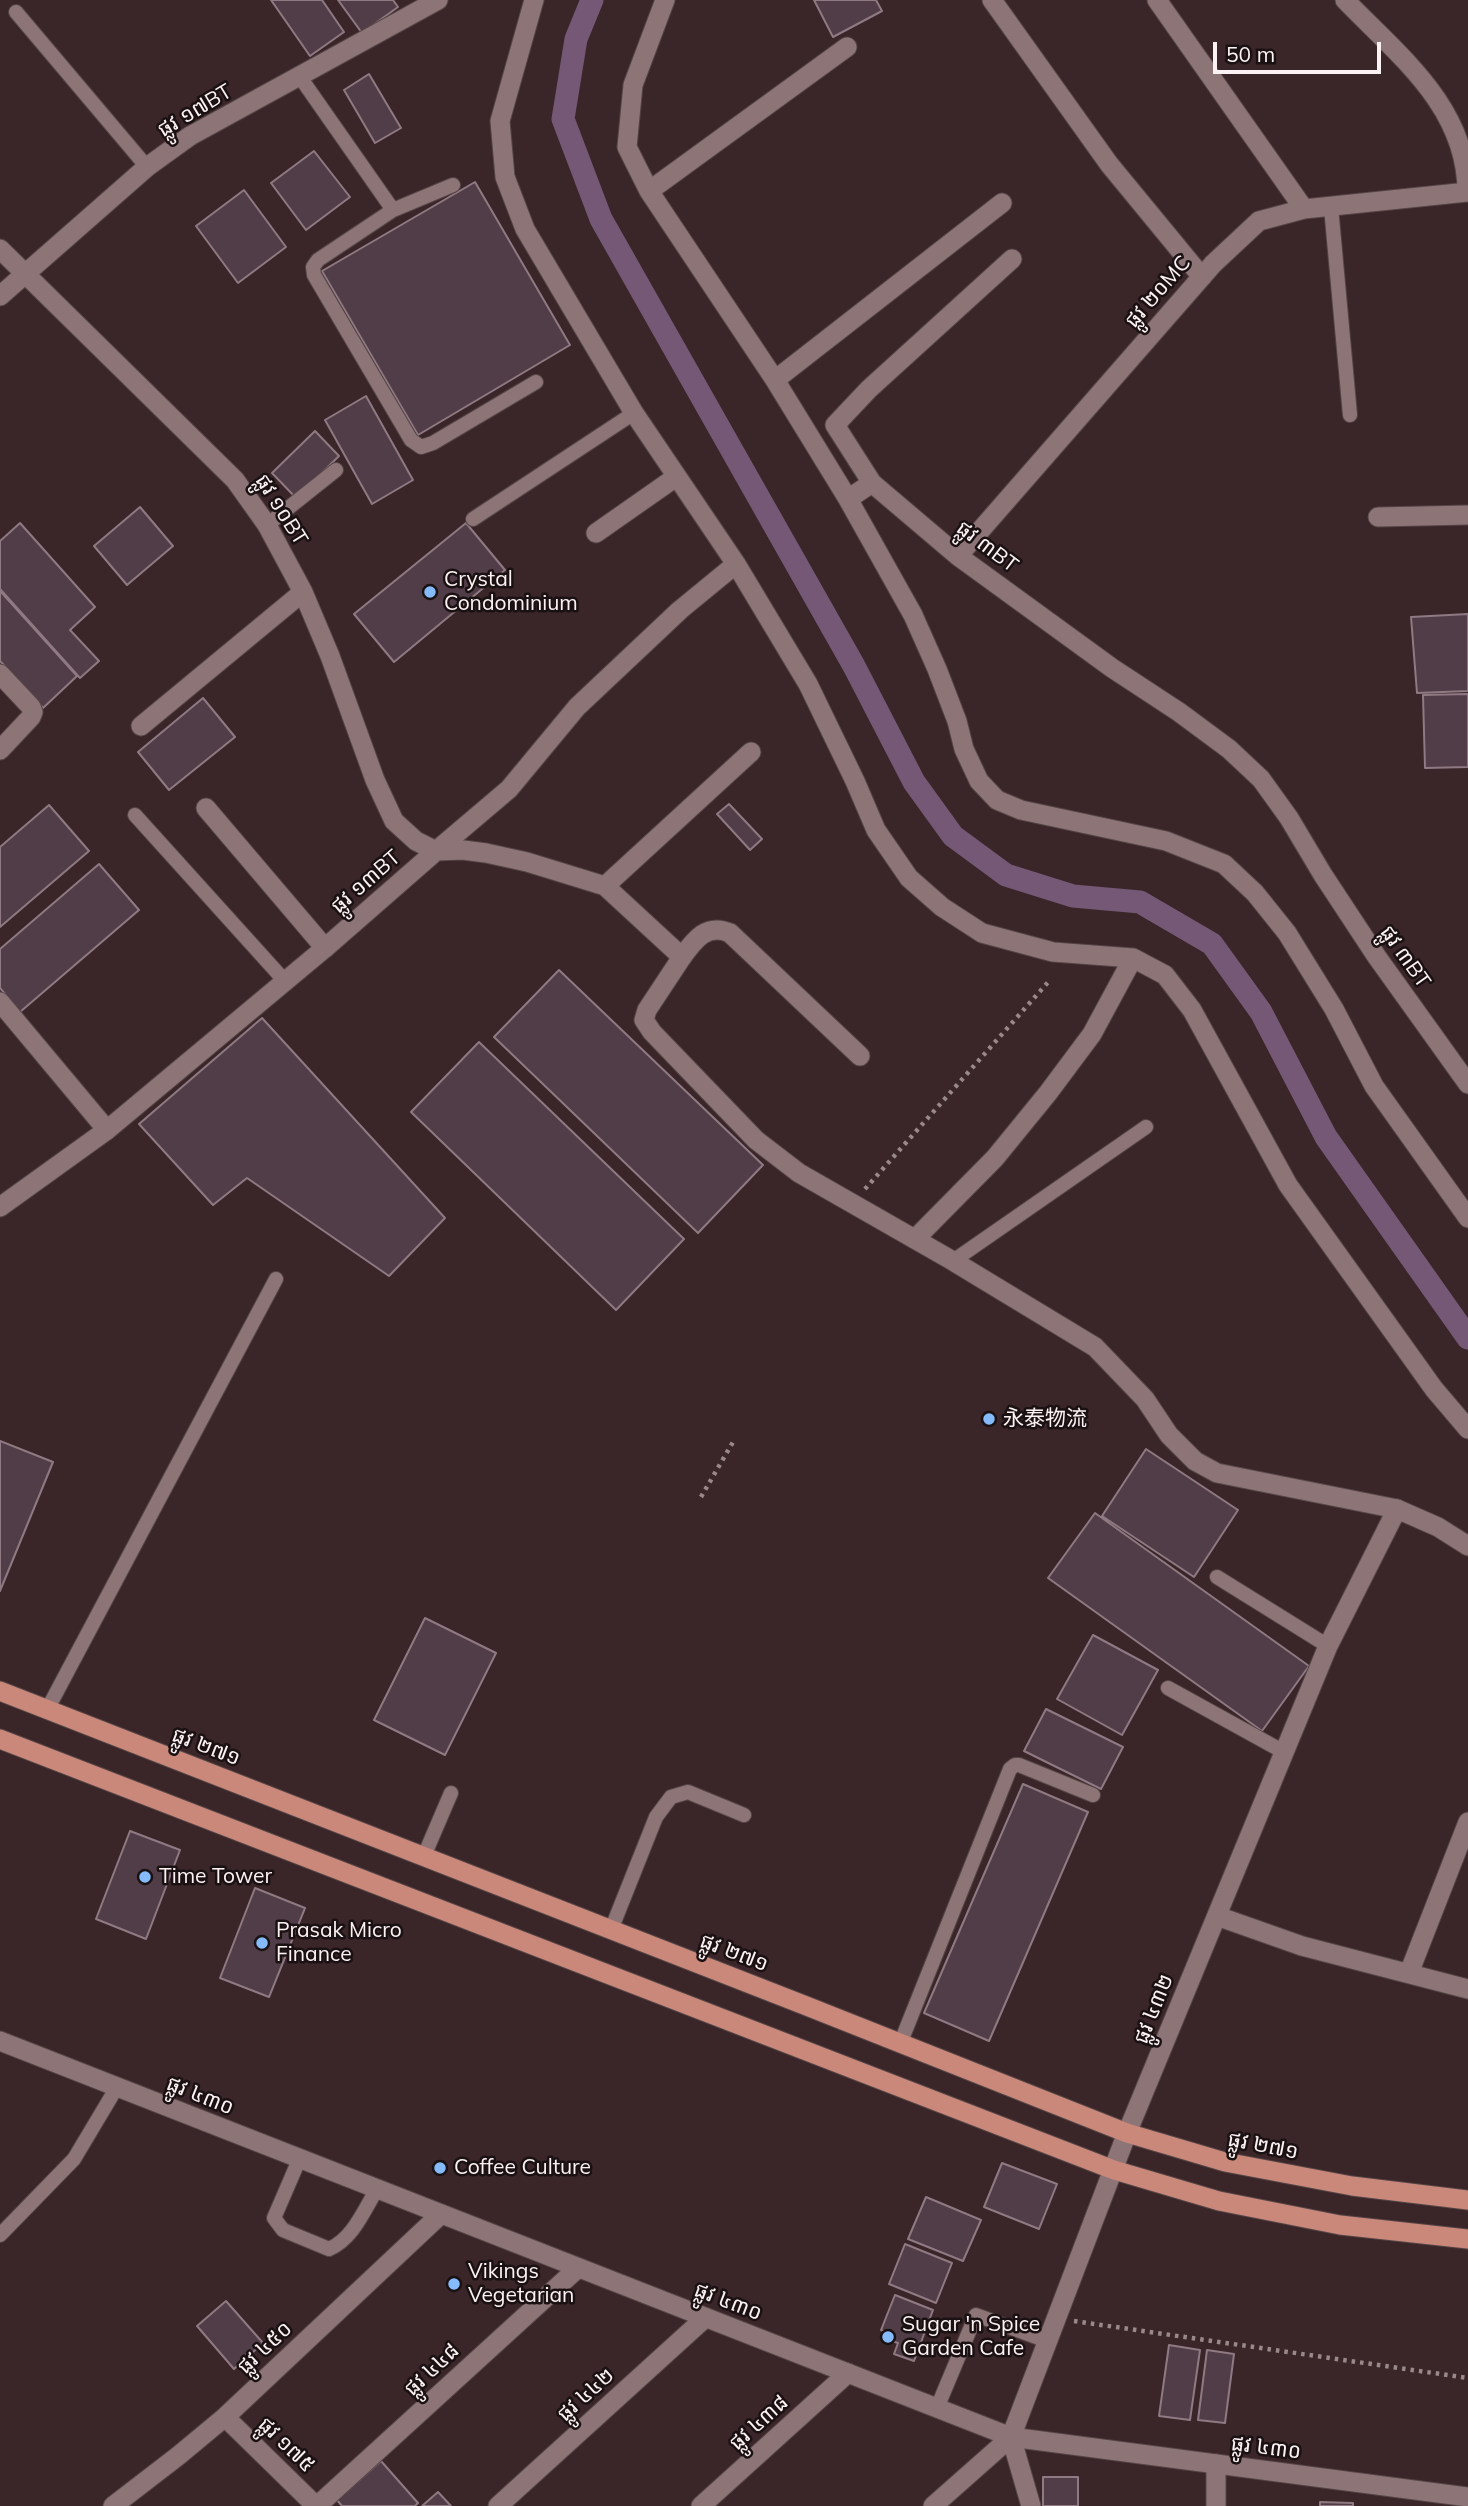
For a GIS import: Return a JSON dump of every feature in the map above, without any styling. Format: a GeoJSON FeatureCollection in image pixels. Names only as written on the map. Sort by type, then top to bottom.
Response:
{"type":"FeatureCollection","features":[{"type":"Feature","properties":{"kind":"main road","name":"ផ្លូវ ២៧១"},"geometry":{"type":"LineString","coordinates":[[0,1691],[1127,2133],[1224,2162],[1352,2186],[1468,2200]]}},
{"type":"Feature","properties":{"kind":"main road"},"geometry":{"type":"LineString","coordinates":[[0,1739],[1114,2171],[1219,2202],[1326,2222],[1468,2239]]}},
{"type":"Feature","properties":{"kind":"street","name":"ផ្លូវ ១៧BT"},"geometry":{"type":"LineString","coordinates":[[0,296],[147,167],[190,136],[438,0]]}},
{"type":"Feature","properties":{"kind":"street"},"geometry":{"type":"LineString","coordinates":[[534,0],[500,121],[505,177],[524,229],[634,412],[736,564],[808,684],[876,830],[909,878],[942,907],[982,933],[1053,952],[1133,958],[1165,975],[1192,1010],[1287,1185],[1434,1389],[1468,1429]]}},
{"type":"Feature","properties":{"kind":"street"},"geometry":{"type":"LineString","coordinates":[[666,0],[634,85],[627,147],[649,191],[775,380],[848,499],[913,615],[937,669],[964,749],[979,782],[997,800],[1021,810],[1167,841],[1224,864],[1255,893],[1287,933],[1334,1009],[1374,1086],[1468,1218]]}},
{"type":"Feature","properties":{"kind":"street"},"geometry":{"type":"LineString","coordinates":[[992,0],[1109,164],[1202,277]]}},
{"type":"Feature","properties":{"kind":"street"},"geometry":{"type":"LineString","coordinates":[[1157,0],[1304,209]]}},
{"type":"Feature","properties":{"kind":"street"},"geometry":{"type":"LineString","coordinates":[[1345,0],[1423,79],[1443,106],[1467,167],[1468,192]]}},
{"type":"Feature","properties":{"kind":"street"},"geometry":{"type":"LineString","coordinates":[[649,191],[847,47]]}},
{"type":"Feature","properties":{"kind":"street","name":"ផ្លូវ ២០MC"},"geometry":{"type":"LineString","coordinates":[[958,556],[1202,277],[1259,221],[1304,209],[1468,192]]}},
{"type":"Feature","properties":{"kind":"street"},"geometry":{"type":"LineString","coordinates":[[775,380],[1002,203]]}},
{"type":"Feature","properties":{"kind":"street","name":"ផ្លូវ ១០BT"},"geometry":{"type":"LineString","coordinates":[[0,249],[235,480],[267,525],[303,592],[330,656],[375,780],[394,821],[416,841],[436,851]]}},
{"type":"Feature","properties":{"kind":"street","name":"ផ្លូវ ៣BT"},"geometry":{"type":"LineString","coordinates":[[1012,260],[869,389],[835,425],[872,483],[958,556],[1112,668],[1189,719],[1261,779],[1289,818],[1322,875],[1377,957],[1468,1084]]}},
{"type":"Feature","properties":{"kind":"street"},"geometry":{"type":"LineString","coordinates":[[596,533],[676,477]]}},
{"type":"Feature","properties":{"kind":"street"},"geometry":{"type":"LineString","coordinates":[[848,499],[872,483]]}},
{"type":"Feature","properties":{"kind":"street"},"geometry":{"type":"LineString","coordinates":[[1378,517],[1468,515]]}},
{"type":"Feature","properties":{"kind":"street","name":"ផ្លូវ ១៣BT"},"geometry":{"type":"LineString","coordinates":[[0,1207],[107,1130],[325,948],[509,789],[586,698],[680,610],[736,564]]}},
{"type":"Feature","properties":{"kind":"street"},"geometry":{"type":"LineString","coordinates":[[141,726],[303,592]]}},
{"type":"Feature","properties":{"kind":"street"},"geometry":{"type":"LineString","coordinates":[[0,674],[33,712],[0,750]]}},
{"type":"Feature","properties":{"kind":"street"},"geometry":{"type":"LineString","coordinates":[[605,886],[751,752]]}},
{"type":"Feature","properties":{"kind":"street"},"geometry":{"type":"LineString","coordinates":[[206,808],[325,948]]}},
{"type":"Feature","properties":{"kind":"street"},"geometry":{"type":"LineString","coordinates":[[436,851],[486,853],[527,862],[605,886],[682,957]]}},
{"type":"Feature","properties":{"kind":"street"},"geometry":{"type":"LineString","coordinates":[[860,1056],[730,933],[719,929],[710,930],[695,939],[647,1010],[644,1020],[652,1032],[756,1140],[799,1173],[953,1261],[1095,1348],[1145,1399],[1169,1435],[1195,1461],[1217,1473],[1396,1509],[1438,1528],[1468,1546]]}},
{"type":"Feature","properties":{"kind":"street"},"geometry":{"type":"LineString","coordinates":[[915,1239],[995,1158],[1048,1093],[1092,1034],[1133,958]]}},
{"type":"Feature","properties":{"kind":"street"},"geometry":{"type":"LineString","coordinates":[[0,1002],[107,1130]]}},
{"type":"Feature","properties":{"kind":"street","name":"ផ្លូវ ៤៣២"},"geometry":{"type":"LineString","coordinates":[[933,2506],[1011,2437],[1127,2133],[1284,1752],[1328,1646],[1396,1509]]}},
{"type":"Feature","properties":{"kind":"street"},"geometry":{"type":"LineString","coordinates":[[1409,1973],[1468,1822]]}},
{"type":"Feature","properties":{"kind":"street"},"geometry":{"type":"LineString","coordinates":[[1217,1916],[1301,1946],[1468,1989]]}},
{"type":"Feature","properties":{"kind":"street","name":"ផ្លូវ ៤៣០"},"geometry":{"type":"LineString","coordinates":[[0,2041],[1011,2437],[1216,2464],[1440,2499],[1468,2497]]}},
{"type":"Feature","properties":{"kind":"street","name":"ផ្លូវ ៤៥០"},"geometry":{"type":"LineString","coordinates":[[113,2506],[225,2417],[441,2214]]}},
{"type":"Feature","properties":{"kind":"street","name":"ផ្លូវ ៤៤៨"},"geometry":{"type":"LineString","coordinates":[[317,2506],[578,2268]]}},
{"type":"Feature","properties":{"kind":"street","name":"ផ្លូវ ៤៤២"},"geometry":{"type":"LineString","coordinates":[[498,2506],[705,2318]]}},
{"type":"Feature","properties":{"kind":"street","name":"ផ្លូវ ៤៣៨"},"geometry":{"type":"LineString","coordinates":[[701,2506],[848,2373]]}},
{"type":"Feature","properties":{"kind":"street","name":"ផ្លូវ ១៧៥"},"geometry":{"type":"LineString","coordinates":[[225,2417],[317,2506]]}},
{"type":"Feature","properties":{"kind":"street"},"geometry":{"type":"LineString","coordinates":[[1011,2437],[1031,2506]]}},
{"type":"Feature","properties":{"kind":"street"},"geometry":{"type":"LineString","coordinates":[[1216,2464],[1216,2506]]}},
{"type":"Feature","properties":{"kind":"lane"},"geometry":{"type":"LineString","coordinates":[[16,12],[147,167]]}},
{"type":"Feature","properties":{"kind":"lane"},"geometry":{"type":"LineString","coordinates":[[300,77],[393,210]]}},
{"type":"Feature","properties":{"kind":"lane"},"geometry":{"type":"LineString","coordinates":[[453,185],[393,210],[318,260],[313,267],[314,275],[411,440],[421,447],[433,443],[536,382]]}},
{"type":"Feature","properties":{"kind":"lane"},"geometry":{"type":"LineString","coordinates":[[1331,207],[1350,415]]}},
{"type":"Feature","properties":{"kind":"lane"},"geometry":{"type":"LineString","coordinates":[[473,520],[634,412]]}},
{"type":"Feature","properties":{"kind":"lane"},"geometry":{"type":"LineString","coordinates":[[267,525],[335,470]]}},
{"type":"Feature","properties":{"kind":"lane"},"geometry":{"type":"LineString","coordinates":[[135,815],[284,981]]}},
{"type":"Feature","properties":{"kind":"lane"},"geometry":{"type":"LineString","coordinates":[[953,1261],[1146,1127]]}},
{"type":"Feature","properties":{"kind":"lane"},"geometry":{"type":"LineString","coordinates":[[47,1710],[276,1279]]}},
{"type":"Feature","properties":{"kind":"lane"},"geometry":{"type":"LineString","coordinates":[[1217,1577],[1328,1646]]}},
{"type":"Feature","properties":{"kind":"lane"},"geometry":{"type":"LineString","coordinates":[[1168,1688],[1284,1752]]}},
{"type":"Feature","properties":{"kind":"lane"},"geometry":{"type":"LineString","coordinates":[[900,2044],[1010,1769],[1019,1765],[1093,1794]]}},
{"type":"Feature","properties":{"kind":"lane"},"geometry":{"type":"LineString","coordinates":[[611,1930],[656,1817],[671,1797],[688,1792],[744,1815]]}},
{"type":"Feature","properties":{"kind":"lane"},"geometry":{"type":"LineString","coordinates":[[424,1856],[451,1793]]}},
{"type":"Feature","properties":{"kind":"lane"},"geometry":{"type":"LineString","coordinates":[[0,2235],[74,2159],[117,2087]]}},
{"type":"Feature","properties":{"kind":"lane"},"geometry":{"type":"LineString","coordinates":[[299,2160],[274,2218],[284,2230],[329,2249],[340,2245],[348,2236],[377,2189]]}},
{"type":"Feature","properties":{"kind":"lane"},"geometry":{"type":"LineString","coordinates":[[937,2408],[976,2315],[1047,2341]]}},
{"type":"Feature","properties":{"kind":"path"},"geometry":{"type":"LineString","coordinates":[[852,1203],[1050,980]]}},
{"type":"Feature","properties":{"kind":"path"},"geometry":{"type":"LineString","coordinates":[[701,1497],[733,1442]]}},
{"type":"Feature","properties":{"kind":"path"},"geometry":{"type":"LineString","coordinates":[[1055,2319],[1468,2378]]}},
{"type":"Feature","properties":{"kind":"building"},"geometry":{"type":"Polygon","coordinates":[[[271,0],[322,0],[344,32],[310,56],[271,0]]]}},
{"type":"Feature","properties":{"kind":"building"},"geometry":{"type":"Polygon","coordinates":[[[338,0],[393,0],[398,7],[362,33],[338,0]]]}},
{"type":"Feature","properties":{"kind":"building"},"geometry":{"type":"Polygon","coordinates":[[[814,0],[876,0],[882,11],[833,37],[814,0]]]}},
{"type":"Feature","properties":{"kind":"building"},"geometry":{"type":"Polygon","coordinates":[[[369,74],[401,128],[375,143],[344,90],[369,74]]]}},
{"type":"Feature","properties":{"kind":"building"},"geometry":{"type":"Polygon","coordinates":[[[314,151],[350,197],[306,230],[271,183],[314,151]]]}},
{"type":"Feature","properties":{"kind":"building"},"geometry":{"type":"Polygon","coordinates":[[[475,182],[570,345],[418,435],[322,271],[475,182]]]}},
{"type":"Feature","properties":{"kind":"building"},"geometry":{"type":"Polygon","coordinates":[[[244,190],[286,247],[238,283],[196,226],[244,190]]]}},
{"type":"Feature","properties":{"kind":"building"},"geometry":{"type":"Polygon","coordinates":[[[366,396],[413,480],[372,504],[325,420],[366,396]]]}},
{"type":"Feature","properties":{"kind":"building"},"geometry":{"type":"Polygon","coordinates":[[[315,431],[339,456],[296,498],[272,473],[315,431]]]}},
{"type":"Feature","properties":{"kind":"building"},"geometry":{"type":"Polygon","coordinates":[[[140,507],[173,546],[127,585],[94,546],[140,507]]]}},
{"type":"Feature","properties":{"kind":"building"},"geometry":{"type":"Polygon","coordinates":[[[20,523],[95,607],[70,630],[99,661],[80,678],[0,589],[0,541],[20,523]]]}},
{"type":"Feature","properties":{"kind":"building","name":"Crystal Condominium"},"geometry":{"type":"Polygon","coordinates":[[[466,523],[505,570],[394,662],[354,614],[466,523]]]}},
{"type":"Feature","properties":{"kind":"building"},"geometry":{"type":"Polygon","coordinates":[[[0,591],[77,676],[43,708],[0,661],[0,591]]]}},
{"type":"Feature","properties":{"kind":"building"},"geometry":{"type":"Polygon","coordinates":[[[1468,614],[1468,691],[1417,693],[1411,617],[1468,614]]]}},
{"type":"Feature","properties":{"kind":"building"},"geometry":{"type":"Polygon","coordinates":[[[1468,694],[1468,767],[1425,768],[1423,695],[1468,694]]]}},
{"type":"Feature","properties":{"kind":"building"},"geometry":{"type":"Polygon","coordinates":[[[203,698],[235,737],[169,790],[138,752],[203,698]]]}},
{"type":"Feature","properties":{"kind":"building"},"geometry":{"type":"Polygon","coordinates":[[[729,804],[762,839],[750,850],[717,814],[729,804]]]}},
{"type":"Feature","properties":{"kind":"building"},"geometry":{"type":"Polygon","coordinates":[[[49,805],[89,851],[0,927],[0,847],[49,805]]]}},
{"type":"Feature","properties":{"kind":"building"},"geometry":{"type":"Polygon","coordinates":[[[99,864],[139,910],[20,1012],[0,988],[0,949],[99,864]]]}},
{"type":"Feature","properties":{"kind":"building"},"geometry":{"type":"Polygon","coordinates":[[[559,970],[763,1165],[698,1233],[494,1037],[559,970]]]}},
{"type":"Feature","properties":{"kind":"building"},"geometry":{"type":"Polygon","coordinates":[[[262,1018],[445,1218],[389,1276],[247,1178],[213,1205],[139,1124],[262,1018]]]}},
{"type":"Feature","properties":{"kind":"building"},"geometry":{"type":"Polygon","coordinates":[[[479,1042],[684,1239],[616,1310],[411,1112],[479,1042]]]}},
{"type":"Feature","properties":{"kind":"building"},"geometry":{"type":"Polygon","coordinates":[[[0,1441],[53,1462],[0,1591],[0,1441]]]}},
{"type":"Feature","properties":{"kind":"building"},"geometry":{"type":"Polygon","coordinates":[[[1146,1449],[1238,1510],[1194,1577],[1102,1516],[1146,1449]]]}},
{"type":"Feature","properties":{"kind":"building"},"geometry":{"type":"Polygon","coordinates":[[[1095,1513],[1309,1666],[1262,1731],[1048,1578],[1095,1513]]]}},
{"type":"Feature","properties":{"kind":"building"},"geometry":{"type":"Polygon","coordinates":[[[425,1618],[496,1653],[445,1755],[374,1720],[425,1618]]]}},
{"type":"Feature","properties":{"kind":"building"},"geometry":{"type":"Polygon","coordinates":[[[1093,1635],[1158,1670],[1122,1735],[1057,1699],[1093,1635]]]}},
{"type":"Feature","properties":{"kind":"building"},"geometry":{"type":"Polygon","coordinates":[[[1046,1709],[1123,1747],[1101,1789],[1024,1751],[1046,1709]]]}},
{"type":"Feature","properties":{"kind":"building"},"geometry":{"type":"Polygon","coordinates":[[[1023,1784],[1088,1812],[989,2041],[924,2013],[1023,1784]]]}},
{"type":"Feature","properties":{"kind":"building"},"geometry":{"type":"Polygon","coordinates":[[[130,1831],[180,1850],[146,1939],[96,1919],[130,1831]]]}},
{"type":"Feature","properties":{"kind":"building","name":"Prasak Micro Finance"},"geometry":{"type":"Polygon","coordinates":[[[255,1888],[305,1908],[269,1997],[220,1978],[255,1888]]]}},
{"type":"Feature","properties":{"kind":"building"},"geometry":{"type":"Polygon","coordinates":[[[1002,2163],[1057,2184],[1039,2229],[984,2207],[1002,2163]]]}},
{"type":"Feature","properties":{"kind":"building"},"geometry":{"type":"Polygon","coordinates":[[[926,2197],[981,2220],[963,2261],[908,2239],[926,2197]]]}},
{"type":"Feature","properties":{"kind":"building"},"geometry":{"type":"Polygon","coordinates":[[[905,2244],[952,2263],[936,2303],[889,2284],[905,2244]]]}},
{"type":"Feature","properties":{"kind":"building"},"geometry":{"type":"Polygon","coordinates":[[[895,2295],[933,2310],[914,2361],[894,2354],[898,2343],[889,2340],[891,2334],[881,2330],[895,2295]]]}},
{"type":"Feature","properties":{"kind":"building"},"geometry":{"type":"Polygon","coordinates":[[[226,2301],[263,2343],[234,2369],[197,2326],[226,2301]]]}},
{"type":"Feature","properties":{"kind":"building"},"geometry":{"type":"Polygon","coordinates":[[[1169,2345],[1200,2350],[1190,2420],[1159,2416],[1169,2345]]]}},
{"type":"Feature","properties":{"kind":"building"},"geometry":{"type":"Polygon","coordinates":[[[1207,2350],[1234,2354],[1225,2423],[1198,2420],[1207,2350]]]}},
{"type":"Feature","properties":{"kind":"building"},"geometry":{"type":"Polygon","coordinates":[[[381,2461],[418,2503],[415,2506],[342,2506],[337,2500],[381,2461]]]}},
{"type":"Feature","properties":{"kind":"building"},"geometry":{"type":"Polygon","coordinates":[[[1043,2477],[1078,2477],[1078,2506],[1043,2506],[1043,2477]]]}},
{"type":"Feature","properties":{"kind":"building"},"geometry":{"type":"Polygon","coordinates":[[[438,2492],[451,2506],[422,2506],[438,2492]]]}},
{"type":"Feature","properties":{"kind":"building"},"geometry":{"type":"Polygon","coordinates":[[[1320,2502],[1353,2503],[1353,2506],[1320,2506],[1320,2502]]]}},
{"type":"Feature","properties":{"kind":"waterway"},"geometry":{"type":"LineString","coordinates":[[592,0],[576,39],[563,119],[601,219],[854,666],[914,782],[953,836],[1006,875],[1073,896],[1140,902],[1212,944],[1261,1012],[1326,1137],[1468,1338]]}},
{"type":"Feature","properties":{"kind":"place","name":"Crystal Condominium"},"geometry":{"type":"Point","coordinates":[430,592]}},
{"type":"Feature","properties":{"kind":"place","name":"永泰物流"},"geometry":{"type":"Point","coordinates":[989,1419]}},
{"type":"Feature","properties":{"kind":"place","name":"Time Tower"},"geometry":{"type":"Point","coordinates":[145,1877]}},
{"type":"Feature","properties":{"kind":"place","name":"Prasak Micro Finance"},"geometry":{"type":"Point","coordinates":[262,1943]}},
{"type":"Feature","properties":{"kind":"place","name":"Coffee Culture"},"geometry":{"type":"Point","coordinates":[440,2168]}},
{"type":"Feature","properties":{"kind":"place","name":"Vikings Vegetarian"},"geometry":{"type":"Point","coordinates":[454,2284]}},
{"type":"Feature","properties":{"kind":"place","name":"Sugar 'n Spice Garden Cafe"},"geometry":{"type":"Point","coordinates":[888,2337]}}]}
